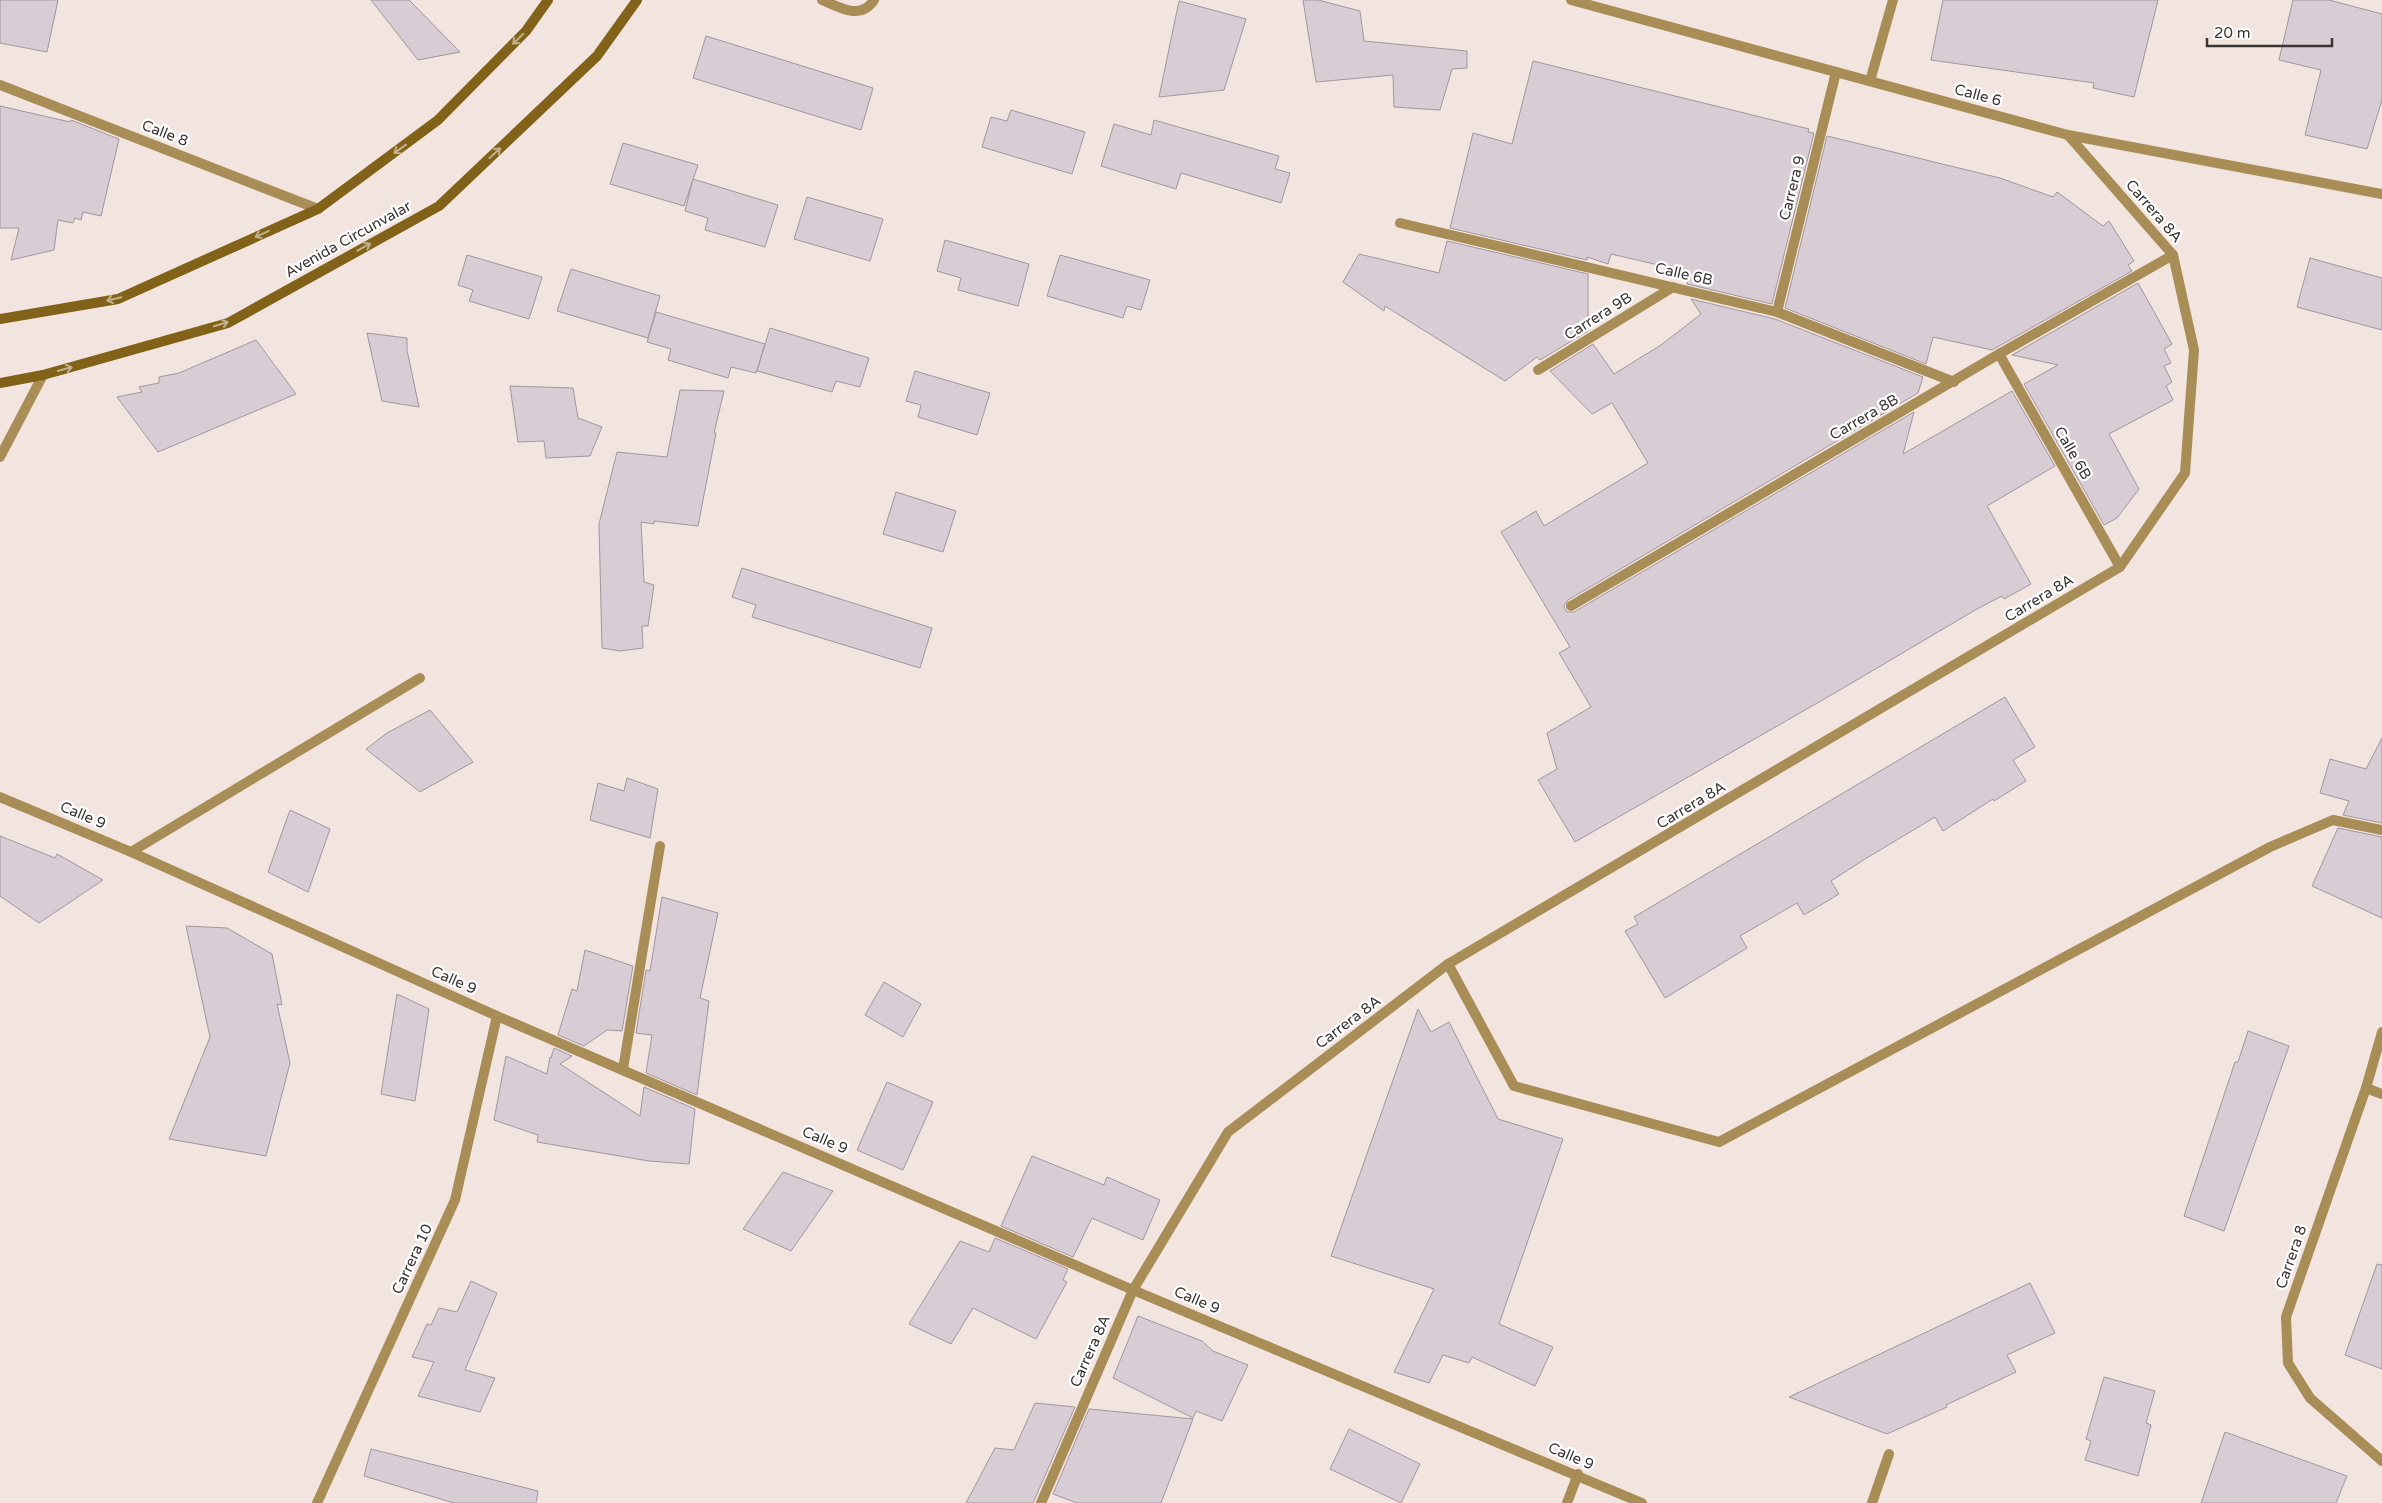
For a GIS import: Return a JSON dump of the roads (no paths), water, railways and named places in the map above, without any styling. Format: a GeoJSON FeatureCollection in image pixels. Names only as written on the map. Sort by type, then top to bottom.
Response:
{"type":"FeatureCollection","features":[{"type":"Feature","properties":{"kind":"main road"},"geometry":{"type":"LineString","coordinates":[[0,319],[118,299],[318,209],[438,120],[526,31],[548,0]]}},
{"type":"Feature","properties":{"kind":"main road","name":"Avenida Circunvalar"},"geometry":{"type":"LineString","coordinates":[[0,383],[43,375],[228,323],[439,206],[597,56],[637,0]]}},
{"type":"Feature","properties":{"kind":"street"},"geometry":{"type":"LineString","coordinates":[[822,0],[849,12],[860,11],[874,0]]}},
{"type":"Feature","properties":{"kind":"street","name":"Calle 6"},"geometry":{"type":"LineString","coordinates":[[1571,0],[2068,136],[2382,194]]}},
{"type":"Feature","properties":{"kind":"street"},"geometry":{"type":"LineString","coordinates":[[1870,81],[1893,0]]}},
{"type":"Feature","properties":{"kind":"street","name":"Carrera 9"},"geometry":{"type":"LineString","coordinates":[[1778,312],[1836,72]]}},
{"type":"Feature","properties":{"kind":"street","name":"Calle 8"},"geometry":{"type":"LineString","coordinates":[[0,85],[318,209]]}},
{"type":"Feature","properties":{"kind":"street","name":"Carrera 8A"},"geometry":{"type":"LineString","coordinates":[[1041,1503],[1134,1290],[1228,1132],[1448,964],[2120,567],[2185,473],[2194,350],[2173,255],[2068,136]]}},
{"type":"Feature","properties":{"kind":"street","name":"Calle 6B"},"geometry":{"type":"LineString","coordinates":[[1400,223],[1778,312],[1954,382]]}},
{"type":"Feature","properties":{"kind":"street","name":"Carrera 8B"},"geometry":{"type":"LineString","coordinates":[[1571,606],[1999,354],[2173,255]]}},
{"type":"Feature","properties":{"kind":"street","name":"Carrera 9B"},"geometry":{"type":"LineString","coordinates":[[1538,370],[1673,287]]}},
{"type":"Feature","properties":{"kind":"street","name":"Calle 6B"},"geometry":{"type":"LineString","coordinates":[[1999,354],[2120,567]]}},
{"type":"Feature","properties":{"kind":"street"},"geometry":{"type":"LineString","coordinates":[[0,457],[43,375]]}},
{"type":"Feature","properties":{"kind":"street"},"geometry":{"type":"LineString","coordinates":[[131,852],[420,678]]}},
{"type":"Feature","properties":{"kind":"street","name":"Calle 9"},"geometry":{"type":"LineString","coordinates":[[0,797],[131,852],[497,1016],[1134,1290],[1578,1474],[1642,1503]]}},
{"type":"Feature","properties":{"kind":"street"},"geometry":{"type":"LineString","coordinates":[[1448,964],[1514,1086],[1719,1142],[2270,847],[2333,820],[2382,830]]}},
{"type":"Feature","properties":{"kind":"street"},"geometry":{"type":"LineString","coordinates":[[623,1069],[660,846]]}},
{"type":"Feature","properties":{"kind":"street","name":"Carrera 10"},"geometry":{"type":"LineString","coordinates":[[317,1503],[455,1200],[497,1016]]}},
{"type":"Feature","properties":{"kind":"street","name":"Carrera 8"},"geometry":{"type":"LineString","coordinates":[[2382,1032],[2366,1088],[2286,1317],[2288,1363],[2310,1398],[2382,1462]]}},
{"type":"Feature","properties":{"kind":"street"},"geometry":{"type":"LineString","coordinates":[[2366,1088],[2382,1094]]}},
{"type":"Feature","properties":{"kind":"street"},"geometry":{"type":"LineString","coordinates":[[1872,1503],[1889,1454]]}},
{"type":"Feature","properties":{"kind":"street"},"geometry":{"type":"LineString","coordinates":[[1567,1503],[1578,1474]]}}]}
